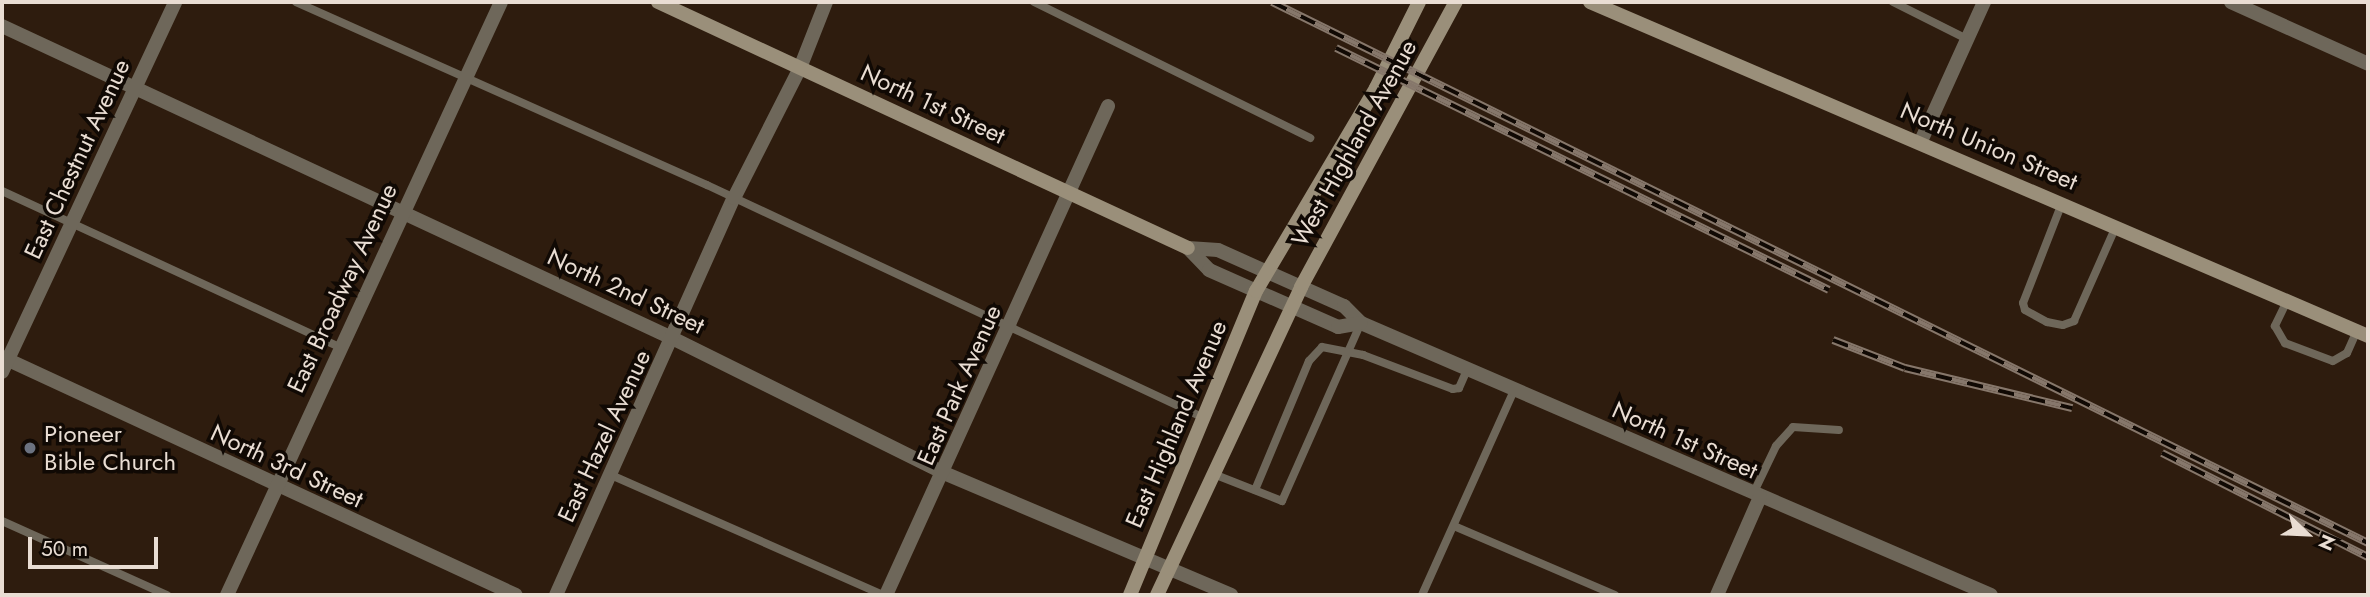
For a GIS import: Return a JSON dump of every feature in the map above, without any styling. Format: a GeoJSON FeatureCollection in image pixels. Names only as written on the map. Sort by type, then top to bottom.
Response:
{"type":"FeatureCollection","features":[{"type":"Feature","properties":{"kind":"main road","name":"North 1st Street"},"geometry":{"type":"LineString","coordinates":[[658,2],[1188,248]]}},
{"type":"Feature","properties":{"kind":"main road","name":"West Highland Avenue"},"geometry":{"type":"LineString","coordinates":[[1268,272],[1376,88],[1419,2]]}},
{"type":"Feature","properties":{"kind":"main road","name":"West Highland Avenue"},"geometry":{"type":"LineString","coordinates":[[1291,306],[1456,2]]}},
{"type":"Feature","properties":{"kind":"main road","name":"North Union Street"},"geometry":{"type":"LineString","coordinates":[[1590,2],[1921,141],[2362,334]]}},
{"type":"Feature","properties":{"kind":"main road","name":"East Highland Avenue"},"geometry":{"type":"LineString","coordinates":[[1130,595],[1256,290],[1268,272]]}},
{"type":"Feature","properties":{"kind":"main road"},"geometry":{"type":"LineString","coordinates":[[1157,595],[1216,475],[1291,306]]}},
{"type":"Feature","properties":{"kind":"street","name":"East Chestnut Avenue"},"geometry":{"type":"LineString","coordinates":[[4,363],[74,224],[175,2]]}},
{"type":"Feature","properties":{"kind":"street","name":"East Broadway Avenue"},"geometry":{"type":"LineString","coordinates":[[227,595],[501,2]]}},
{"type":"Feature","properties":{"kind":"street","name":"East Hazel Avenue"},"geometry":{"type":"LineString","coordinates":[[556,595],[674,339],[734,198],[800,68],[826,2]]}},
{"type":"Feature","properties":{"kind":"street"},"geometry":{"type":"LineString","coordinates":[[1921,141],[1984,2]]}},
{"type":"Feature","properties":{"kind":"street"},"geometry":{"type":"LineString","coordinates":[[2231,2],[2368,64]]}},
{"type":"Feature","properties":{"kind":"street","name":"North 2nd Street"},"geometry":{"type":"LineString","coordinates":[[2,26],[674,339],[944,473],[1231,595]]}},
{"type":"Feature","properties":{"kind":"street","name":"East Park Avenue"},"geometry":{"type":"LineString","coordinates":[[885,595],[944,473],[1108,106]]}},
{"type":"Feature","properties":{"kind":"street","name":"North 1st Street"},"geometry":{"type":"LineString","coordinates":[[1188,248],[1218,250],[1344,306],[1361,324],[1991,595]]}},
{"type":"Feature","properties":{"kind":"street","name":"North 1st Street"},"geometry":{"type":"LineString","coordinates":[[1188,248],[1209,270],[1338,327],[1361,324]]}},
{"type":"Feature","properties":{"kind":"street","name":"North 3rd Street"},"geometry":{"type":"LineString","coordinates":[[4,363],[516,595]]}},
{"type":"Feature","properties":{"kind":"street"},"geometry":{"type":"LineString","coordinates":[[1717,595],[1756,496]]}},
{"type":"Feature","properties":{"kind":"lane"},"geometry":{"type":"LineString","coordinates":[[296,2],[734,198],[1202,417]]}},
{"type":"Feature","properties":{"kind":"lane"},"geometry":{"type":"LineString","coordinates":[[1034,2],[1310,138]]}},
{"type":"Feature","properties":{"kind":"lane"},"geometry":{"type":"LineString","coordinates":[[1893,2],[1967,38]]}},
{"type":"Feature","properties":{"kind":"lane"},"geometry":{"type":"LineString","coordinates":[[2,191],[340,347]]}},
{"type":"Feature","properties":{"kind":"lane"},"geometry":{"type":"LineString","coordinates":[[2062,203],[2023,303],[2025,310],[2047,322],[2063,325],[2074,321],[2116,226]]}},
{"type":"Feature","properties":{"kind":"lane"},"geometry":{"type":"LineString","coordinates":[[2287,301],[2275,326],[2285,343],[2333,361],[2347,353],[2362,334]]}},
{"type":"Feature","properties":{"kind":"lane"},"geometry":{"type":"LineString","coordinates":[[1216,475],[1282,501],[1361,324]]}},
{"type":"Feature","properties":{"kind":"lane"},"geometry":{"type":"LineString","coordinates":[[1255,490],[1314,354],[1330,346],[1453,389],[1459,388],[1467,370]]}},
{"type":"Feature","properties":{"kind":"lane"},"geometry":{"type":"LineString","coordinates":[[1422,595],[1514,390]]}},
{"type":"Feature","properties":{"kind":"lane"},"geometry":{"type":"LineString","coordinates":[[1756,496],[1776,446],[1793,426],[1839,430]]}},
{"type":"Feature","properties":{"kind":"lane"},"geometry":{"type":"LineString","coordinates":[[611,475],[885,595]]}},
{"type":"Feature","properties":{"kind":"lane"},"geometry":{"type":"LineString","coordinates":[[2,521],[167,595]]}},
{"type":"Feature","properties":{"kind":"lane"},"geometry":{"type":"LineString","coordinates":[[1454,526],[1615,595]]}},
{"type":"Feature","properties":{"kind":"railway"},"geometry":{"type":"LineString","coordinates":[[1272,2],[2368,543]]}},
{"type":"Feature","properties":{"kind":"railway"},"geometry":{"type":"LineString","coordinates":[[1336,48],[1829,290]]}},
{"type":"Feature","properties":{"kind":"railway"},"geometry":{"type":"LineString","coordinates":[[1833,340],[1905,368],[2072,408]]}},
{"type":"Feature","properties":{"kind":"railway"},"geometry":{"type":"LineString","coordinates":[[2162,453],[2368,557]]}},
{"type":"Feature","properties":{"kind":"place","name":"Pioneer Bible Church"},"geometry":{"type":"Point","coordinates":[30,448]}}]}
